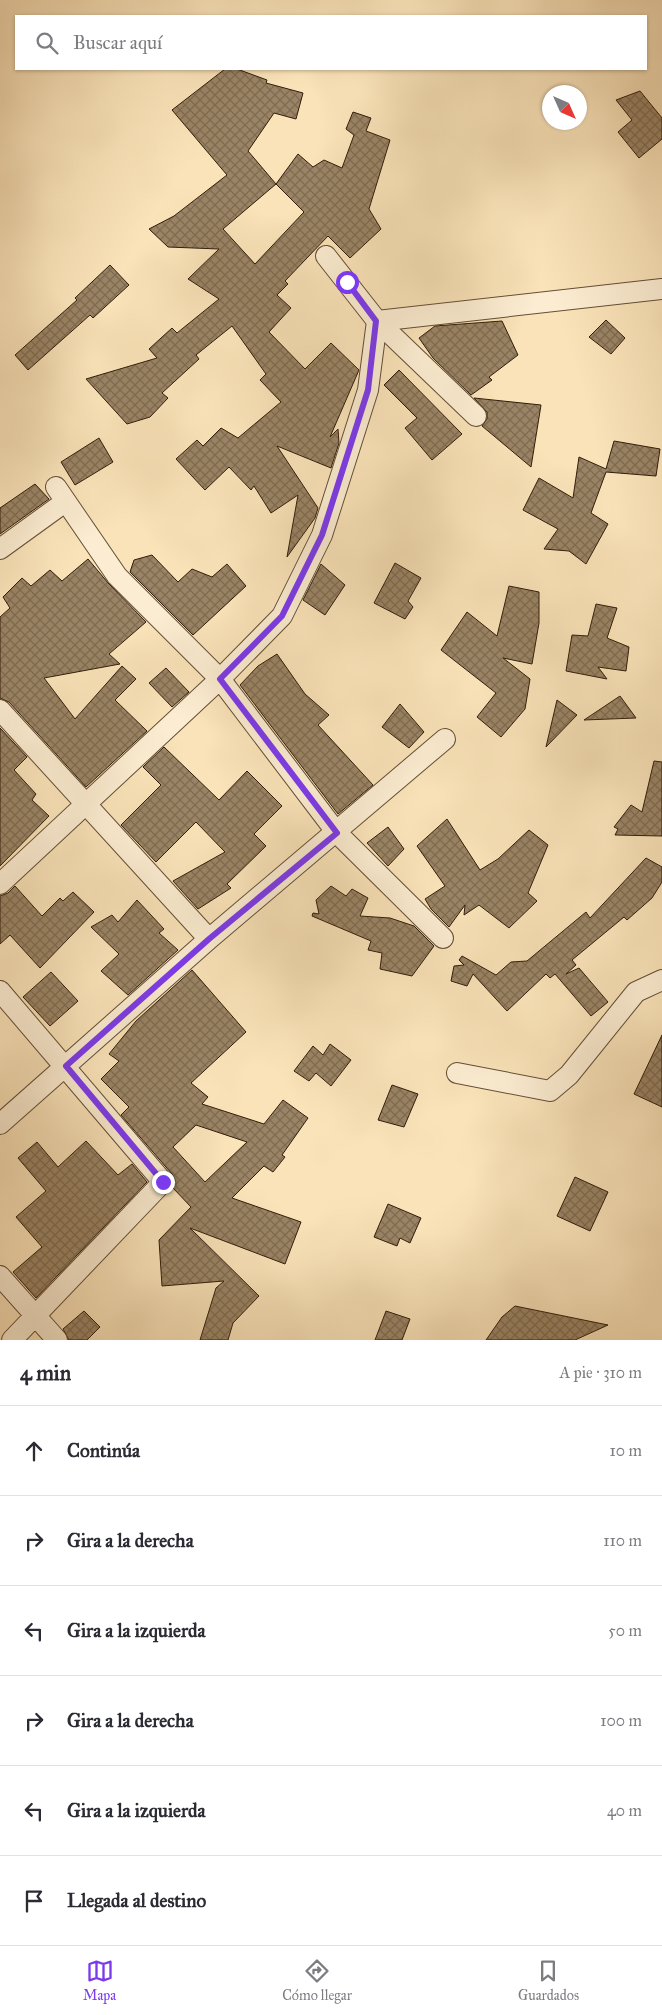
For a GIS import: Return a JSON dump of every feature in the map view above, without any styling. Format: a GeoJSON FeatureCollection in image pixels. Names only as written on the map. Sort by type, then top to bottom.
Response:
{"type":"FeatureCollection","features":[{"type":"Feature","properties":{"kind":"street"},"geometry":{"type":"LineString","coordinates":[[326,256],[376,321],[476,416]]}},
{"type":"Feature","properties":{"kind":"street"},"geometry":{"type":"LineString","coordinates":[[376,321],[662,289]]}},
{"type":"Feature","properties":{"kind":"street"},"geometry":{"type":"LineString","coordinates":[[0,884],[220,679],[282,616],[322,535],[368,390],[376,321]]}},
{"type":"Feature","properties":{"kind":"street"},"geometry":{"type":"LineString","coordinates":[[0,549],[60,494],[116,576],[220,679],[337,833],[443,938]]}},
{"type":"Feature","properties":{"kind":"street"},"geometry":{"type":"LineString","coordinates":[[0,710],[209,939]]}},
{"type":"Feature","properties":{"kind":"street"},"geometry":{"type":"LineString","coordinates":[[0,1124],[209,939],[337,833],[445,739]]}},
{"type":"Feature","properties":{"kind":"street"},"geometry":{"type":"LineString","coordinates":[[457,1073],[550,1091],[569,1076],[636,992],[662,980]]}},
{"type":"Feature","properties":{"kind":"street"},"geometry":{"type":"LineString","coordinates":[[0,991],[66,1066],[163,1182],[12,1340]]}},
{"type":"Feature","properties":{"kind":"street"},"geometry":{"type":"LineString","coordinates":[[0,1276],[57,1340]]}},
{"type":"Feature","properties":{"kind":"building"},"geometry":{"type":"Polygon","coordinates":[[[224,70],[240,70],[267,80],[266,83],[303,93],[296,119],[274,113],[248,151],[276,184],[298,154],[313,167],[324,160],[342,168],[354,135],[346,129],[353,112],[371,118],[366,131],[390,140],[369,209],[381,229],[350,258],[328,236],[285,281],[288,284],[277,295],[291,308],[269,332],[305,369],[331,343],[359,370],[330,437],[338,429],[339,443],[331,468],[277,446],[318,508],[315,518],[287,557],[298,495],[271,513],[254,486],[251,490],[229,467],[205,490],[176,459],[197,440],[203,446],[221,428],[238,438],[281,402],[260,380],[266,374],[232,326],[196,355],[199,359],[162,393],[168,398],[150,417],[127,424],[86,379],[157,358],[149,349],[172,328],[177,333],[219,299],[188,279],[219,249],[168,247],[149,229],[174,216],[227,175],[172,110],[224,70]],[[276,184],[223,229],[255,264],[304,212],[276,184]]]}},
{"type":"Feature","properties":{"kind":"building"},"geometry":{"type":"Polygon","coordinates":[[[640,91],[662,118],[662,139],[639,158],[618,132],[632,120],[616,100],[640,91]]]}},
{"type":"Feature","properties":{"kind":"building"},"geometry":{"type":"Polygon","coordinates":[[[110,265],[129,285],[93,318],[90,315],[28,370],[15,355],[77,300],[75,298],[110,265]]]}},
{"type":"Feature","properties":{"kind":"building"},"geometry":{"type":"Polygon","coordinates":[[[606,320],[625,338],[611,354],[589,337],[606,320]]]}},
{"type":"Feature","properties":{"kind":"building"},"geometry":{"type":"Polygon","coordinates":[[[502,321],[518,355],[489,377],[492,380],[471,395],[433,358],[419,338],[435,326],[502,321]]]}},
{"type":"Feature","properties":{"kind":"building"},"geometry":{"type":"Polygon","coordinates":[[[399,370],[462,434],[432,460],[405,428],[417,418],[384,385],[399,370]]]}},
{"type":"Feature","properties":{"kind":"building"},"geometry":{"type":"Polygon","coordinates":[[[474,398],[541,405],[531,467],[482,426],[487,419],[487,412],[474,398]]]}},
{"type":"Feature","properties":{"kind":"building"},"geometry":{"type":"Polygon","coordinates":[[[99,438],[113,462],[75,485],[61,462],[99,438]]]}},
{"type":"Feature","properties":{"kind":"building"},"geometry":{"type":"Polygon","coordinates":[[[614,441],[660,449],[656,476],[606,472],[591,513],[608,524],[586,564],[569,551],[544,549],[558,529],[523,510],[539,478],[573,498],[579,457],[606,469],[614,441]]]}},
{"type":"Feature","properties":{"kind":"building"},"geometry":{"type":"Polygon","coordinates":[[[35,484],[49,499],[0,534],[0,508],[35,484]]]}},
{"type":"Feature","properties":{"kind":"building"},"geometry":{"type":"Polygon","coordinates":[[[152,555],[178,582],[192,569],[212,577],[227,564],[246,586],[193,635],[130,572],[134,560],[152,555]]]}},
{"type":"Feature","properties":{"kind":"building"},"geometry":{"type":"Polygon","coordinates":[[[88,559],[146,622],[109,654],[120,664],[44,678],[75,719],[122,666],[136,679],[115,700],[147,731],[86,787],[9,702],[0,698],[0,617],[10,608],[3,597],[22,578],[31,586],[50,570],[62,581],[88,559]]]}},
{"type":"Feature","properties":{"kind":"building"},"geometry":{"type":"Polygon","coordinates":[[[395,563],[421,578],[408,601],[413,607],[405,619],[374,603],[395,563]]]}},
{"type":"Feature","properties":{"kind":"building"},"geometry":{"type":"Polygon","coordinates":[[[321,564],[345,585],[325,615],[303,600],[321,564]]]}},
{"type":"Feature","properties":{"kind":"building"},"geometry":{"type":"Polygon","coordinates":[[[509,586],[539,592],[539,623],[532,664],[503,658],[530,679],[525,709],[501,737],[477,717],[496,693],[441,650],[467,612],[497,636],[509,586]]]}},
{"type":"Feature","properties":{"kind":"building"},"geometry":{"type":"Polygon","coordinates":[[[596,604],[617,608],[607,638],[629,647],[626,671],[598,667],[607,679],[566,671],[572,635],[588,636],[596,604]]]}},
{"type":"Feature","properties":{"kind":"building"},"geometry":{"type":"Polygon","coordinates":[[[277,654],[305,694],[329,715],[318,725],[373,785],[338,814],[240,685],[258,666],[277,654]]]}},
{"type":"Feature","properties":{"kind":"building"},"geometry":{"type":"Polygon","coordinates":[[[166,668],[189,692],[172,707],[149,683],[166,668]]]}},
{"type":"Feature","properties":{"kind":"building"},"geometry":{"type":"Polygon","coordinates":[[[620,696],[636,718],[584,720],[620,696]]]}},
{"type":"Feature","properties":{"kind":"building"},"geometry":{"type":"Polygon","coordinates":[[[557,700],[577,715],[546,747],[557,700]]]}},
{"type":"Feature","properties":{"kind":"building"},"geometry":{"type":"Polygon","coordinates":[[[400,704],[424,732],[409,748],[382,727],[400,704]]]}},
{"type":"Feature","properties":{"kind":"building"},"geometry":{"type":"Polygon","coordinates":[[[0,728],[27,757],[14,770],[36,794],[32,800],[49,816],[0,866],[0,728]]]}},
{"type":"Feature","properties":{"kind":"building"},"geometry":{"type":"Polygon","coordinates":[[[164,747],[219,800],[247,771],[282,806],[254,834],[266,846],[227,884],[231,888],[198,909],[173,881],[225,852],[196,822],[156,862],[121,825],[161,785],[143,767],[164,747]]]}},
{"type":"Feature","properties":{"kind":"building"},"geometry":{"type":"Polygon","coordinates":[[[654,761],[662,762],[662,836],[615,835],[618,829],[614,827],[631,805],[642,812],[654,761]]]}},
{"type":"Feature","properties":{"kind":"building"},"geometry":{"type":"Polygon","coordinates":[[[447,819],[480,870],[498,859],[529,830],[548,845],[528,893],[537,901],[509,928],[479,905],[464,915],[465,905],[449,927],[431,909],[425,899],[445,886],[417,846],[447,819]]]}},
{"type":"Feature","properties":{"kind":"building"},"geometry":{"type":"Polygon","coordinates":[[[388,827],[404,849],[388,866],[367,843],[388,827]]]}},
{"type":"Feature","properties":{"kind":"building"},"geometry":{"type":"Polygon","coordinates":[[[646,858],[662,867],[662,882],[652,898],[627,920],[624,917],[572,960],[576,965],[566,974],[579,968],[608,1002],[591,1016],[555,974],[550,978],[546,974],[507,1011],[473,974],[467,986],[451,981],[454,966],[464,965],[459,960],[462,956],[496,975],[511,962],[527,961],[586,912],[590,918],[646,858]]]}},
{"type":"Feature","properties":{"kind":"building"},"geometry":{"type":"Polygon","coordinates":[[[15,886],[42,916],[60,898],[63,901],[73,892],[94,912],[40,968],[10,935],[0,944],[0,896],[8,893],[15,886]]]}},
{"type":"Feature","properties":{"kind":"building"},"geometry":{"type":"Polygon","coordinates":[[[331,886],[346,896],[352,889],[368,898],[360,916],[390,918],[414,926],[434,946],[412,976],[380,969],[382,953],[368,950],[371,941],[312,916],[313,913],[319,914],[316,900],[331,886]]]}},
{"type":"Feature","properties":{"kind":"building"},"geometry":{"type":"Polygon","coordinates":[[[137,900],[164,929],[159,933],[178,950],[128,995],[101,971],[119,954],[91,927],[112,915],[118,922],[137,900]]]}},
{"type":"Feature","properties":{"kind":"building"},"geometry":{"type":"Polygon","coordinates":[[[192,970],[246,1032],[191,1083],[208,1097],[202,1104],[264,1124],[283,1100],[308,1118],[282,1155],[285,1157],[273,1172],[264,1166],[232,1198],[301,1222],[285,1264],[190,1228],[259,1296],[233,1323],[228,1340],[200,1340],[216,1288],[224,1281],[162,1286],[159,1240],[191,1207],[173,1188],[175,1180],[172,1174],[121,1115],[129,1107],[101,1079],[119,1061],[109,1054],[136,1021],[192,970]],[[196,1125],[173,1147],[205,1182],[247,1142],[196,1125]]]}},
{"type":"Feature","properties":{"kind":"building"},"geometry":{"type":"Polygon","coordinates":[[[51,972],[78,1001],[50,1026],[23,997],[51,972]]]}},
{"type":"Feature","properties":{"kind":"building"},"geometry":{"type":"Polygon","coordinates":[[[662,1035],[662,1107],[634,1094],[662,1035]]]}},
{"type":"Feature","properties":{"kind":"building"},"geometry":{"type":"Polygon","coordinates":[[[330,1044],[351,1060],[331,1086],[316,1073],[309,1081],[294,1071],[313,1046],[323,1055],[330,1044]]]}},
{"type":"Feature","properties":{"kind":"building"},"geometry":{"type":"Polygon","coordinates":[[[392,1085],[418,1094],[404,1127],[378,1120],[392,1085]]]}},
{"type":"Feature","properties":{"kind":"building"},"geometry":{"type":"Polygon","coordinates":[[[86,1141],[118,1175],[132,1164],[147,1182],[36,1298],[13,1272],[42,1247],[16,1217],[46,1191],[18,1158],[37,1142],[58,1167],[86,1141]]]}},
{"type":"Feature","properties":{"kind":"building"},"geometry":{"type":"Polygon","coordinates":[[[575,1177],[608,1192],[590,1231],[557,1216],[575,1177]]]}},
{"type":"Feature","properties":{"kind":"building"},"geometry":{"type":"Polygon","coordinates":[[[388,1204],[421,1218],[410,1243],[400,1238],[397,1246],[374,1237],[388,1204]]]}},
{"type":"Feature","properties":{"kind":"building"},"geometry":{"type":"Polygon","coordinates":[[[515,1306],[608,1325],[575,1340],[486,1340],[502,1317],[515,1306]]]}},
{"type":"Feature","properties":{"kind":"building"},"geometry":{"type":"Polygon","coordinates":[[[84,1311],[100,1327],[87,1340],[69,1340],[63,1329],[84,1311]]]}},
{"type":"Feature","properties":{"kind":"building"},"geometry":{"type":"Polygon","coordinates":[[[386,1311],[410,1319],[402,1340],[375,1340],[386,1311]]]}},
{"type":"Feature","properties":{"kind":"route"},"geometry":{"type":"LineString","coordinates":[[163,1182],[66,1066],[209,939],[337,833],[220,679],[282,616],[322,535],[368,390],[376,321],[347,282]]}}]}
